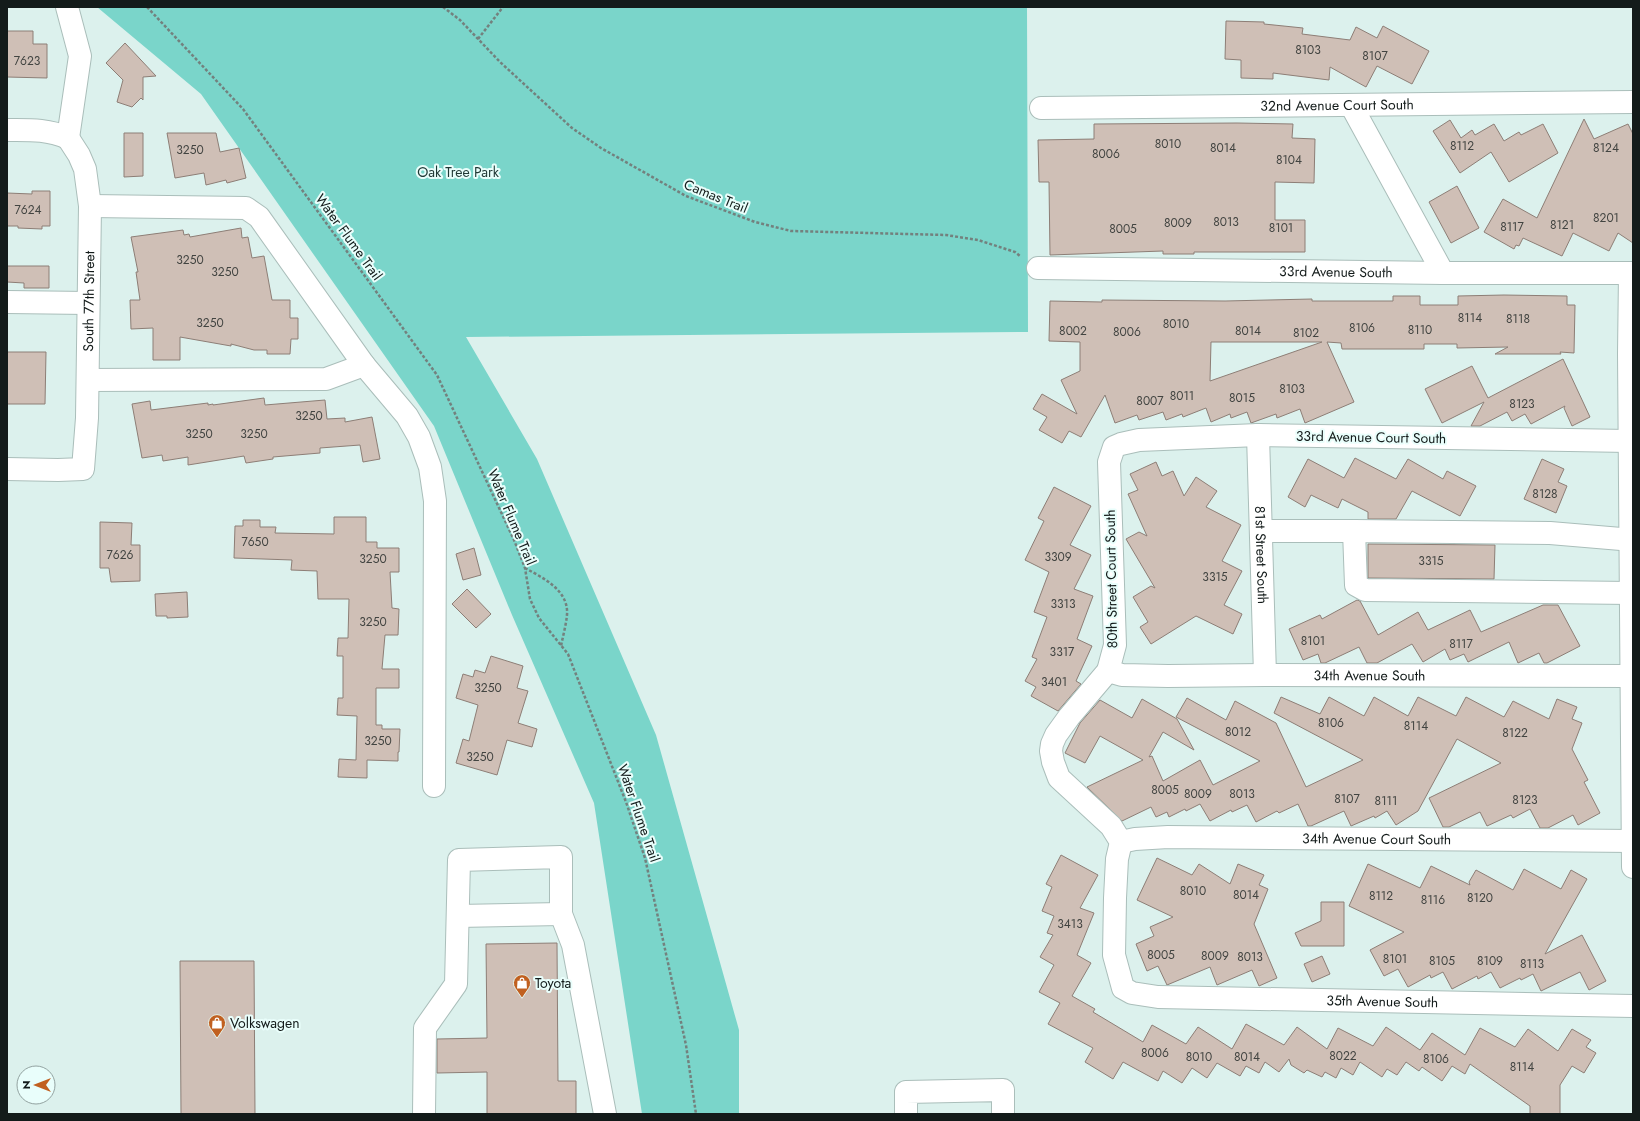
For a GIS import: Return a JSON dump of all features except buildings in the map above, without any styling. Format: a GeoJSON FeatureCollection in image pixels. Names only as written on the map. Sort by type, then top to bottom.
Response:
{"type":"FeatureCollection","features":[{"type":"Feature","properties":{"kind":"street"},"geometry":{"type":"LineString","coordinates":[[7,130],[36,130],[54,132],[68,138],[80,56],[67,7]]}},
{"type":"Feature","properties":{"kind":"street","name":"32nd Avenue Court South"},"geometry":{"type":"LineString","coordinates":[[1041,108],[1633,102]]}},
{"type":"Feature","properties":{"kind":"street"},"geometry":{"type":"LineString","coordinates":[[1351,104],[1444,273]]}},
{"type":"Feature","properties":{"kind":"street","name":"South 77th Street"},"geometry":{"type":"LineString","coordinates":[[7,469],[83,469],[86,440],[88,380],[90,206],[85,169],[79,155],[68,138]]}},
{"type":"Feature","properties":{"kind":"street"},"geometry":{"type":"LineString","coordinates":[[90,206],[246,208],[259,217],[364,365],[407,416],[419,437],[430,467],[435,501],[434,786]]}},
{"type":"Feature","properties":{"kind":"street","name":"33rd Avenue South"},"geometry":{"type":"LineString","coordinates":[[1038,268],[1444,273],[1631,273]]}},
{"type":"Feature","properties":{"kind":"street"},"geometry":{"type":"LineString","coordinates":[[1631,273],[1630,441],[1632,540],[1631,676],[1633,867]]}},
{"type":"Feature","properties":{"kind":"street"},"geometry":{"type":"LineString","coordinates":[[7,302],[88,303]]}},
{"type":"Feature","properties":{"kind":"street"},"geometry":{"type":"LineString","coordinates":[[88,380],[326,379],[364,365]]}},
{"type":"Feature","properties":{"kind":"street","name":"33rd Avenue Court South"},"geometry":{"type":"LineString","coordinates":[[1114,448],[1121,444],[1139,440],[1258,435],[1630,441]]}},
{"type":"Feature","properties":{"kind":"street","name":"81st Street South"},"geometry":{"type":"LineString","coordinates":[[1258,435],[1265,675]]}},
{"type":"Feature","properties":{"kind":"street","name":"80th Street Court South"},"geometry":{"type":"LineString","coordinates":[[1114,448],[1109,462],[1115,645],[1108,671],[1069,716],[1056,735],[1051,751],[1053,762],[1059,778],[1111,826],[1121,842]]}},
{"type":"Feature","properties":{"kind":"street"},"geometry":{"type":"LineString","coordinates":[[1261,531],[1550,533],[1632,540]]}},
{"type":"Feature","properties":{"kind":"street"},"geometry":{"type":"LineString","coordinates":[[1354,531],[1356,585],[1365,590],[1631,593]]}},
{"type":"Feature","properties":{"kind":"street","name":"34th Avenue South"},"geometry":{"type":"LineString","coordinates":[[1108,671],[1122,675],[1161,676],[1631,676]]}},
{"type":"Feature","properties":{"kind":"street","name":"34th Avenue Court South"},"geometry":{"type":"LineString","coordinates":[[1121,842],[1134,839],[1168,837],[1633,841]]}},
{"type":"Feature","properties":{"kind":"street","name":"35th Avenue South"},"geometry":{"type":"LineString","coordinates":[[1121,842],[1117,858],[1114,955],[1123,988],[1132,993],[1166,998],[1633,1006]]}},
{"type":"Feature","properties":{"kind":"street"},"geometry":{"type":"LineString","coordinates":[[424,1114],[425,1028],[456,984],[459,860],[561,857],[561,914],[573,945],[605,1114]]}},
{"type":"Feature","properties":{"kind":"street"},"geometry":{"type":"LineString","coordinates":[[458,916],[561,914]]}},
{"type":"Feature","properties":{"kind":"street"},"geometry":{"type":"LineString","coordinates":[[906,1114],[906,1092],[1003,1090],[1003,1114]]}},
{"type":"Feature","properties":{"kind":"path","name":"Water Flume Trail"},"geometry":{"type":"LineString","coordinates":[[147,7],[243,109],[437,375],[514,540],[525,568],[530,599],[539,618],[568,654],[626,802],[645,858],[686,1045],[696,1114]]}},
{"type":"Feature","properties":{"kind":"path","name":"Camas Trail"},"geometry":{"type":"LineString","coordinates":[[442,7],[460,20],[500,62],[572,128],[601,148],[686,196],[755,222],[791,231],[946,235],[978,240],[1015,252],[1038,268]]}},
{"type":"Feature","properties":{"kind":"path"},"geometry":{"type":"LineString","coordinates":[[478,39],[503,7]]}},
{"type":"Feature","properties":{"kind":"path"},"geometry":{"type":"LineString","coordinates":[[525,568],[546,580],[565,600],[567,613],[561,646]]}},
{"type":"Feature","properties":{"kind":"green space","name":"Oak Tree Park"},"geometry":{"type":"Polygon","coordinates":[[[97,7],[1027,7],[1028,332],[466,337],[537,459],[656,735],[739,1030],[739,1114],[642,1114],[594,803],[512,615],[434,426],[201,94],[97,7]]]}},
{"type":"Feature","properties":{"kind":"place","name":"Toyota"},"geometry":{"type":"Point","coordinates":[522,998]}},
{"type":"Feature","properties":{"kind":"place","name":"Volkswagen"},"geometry":{"type":"Point","coordinates":[217,1038]}}]}
